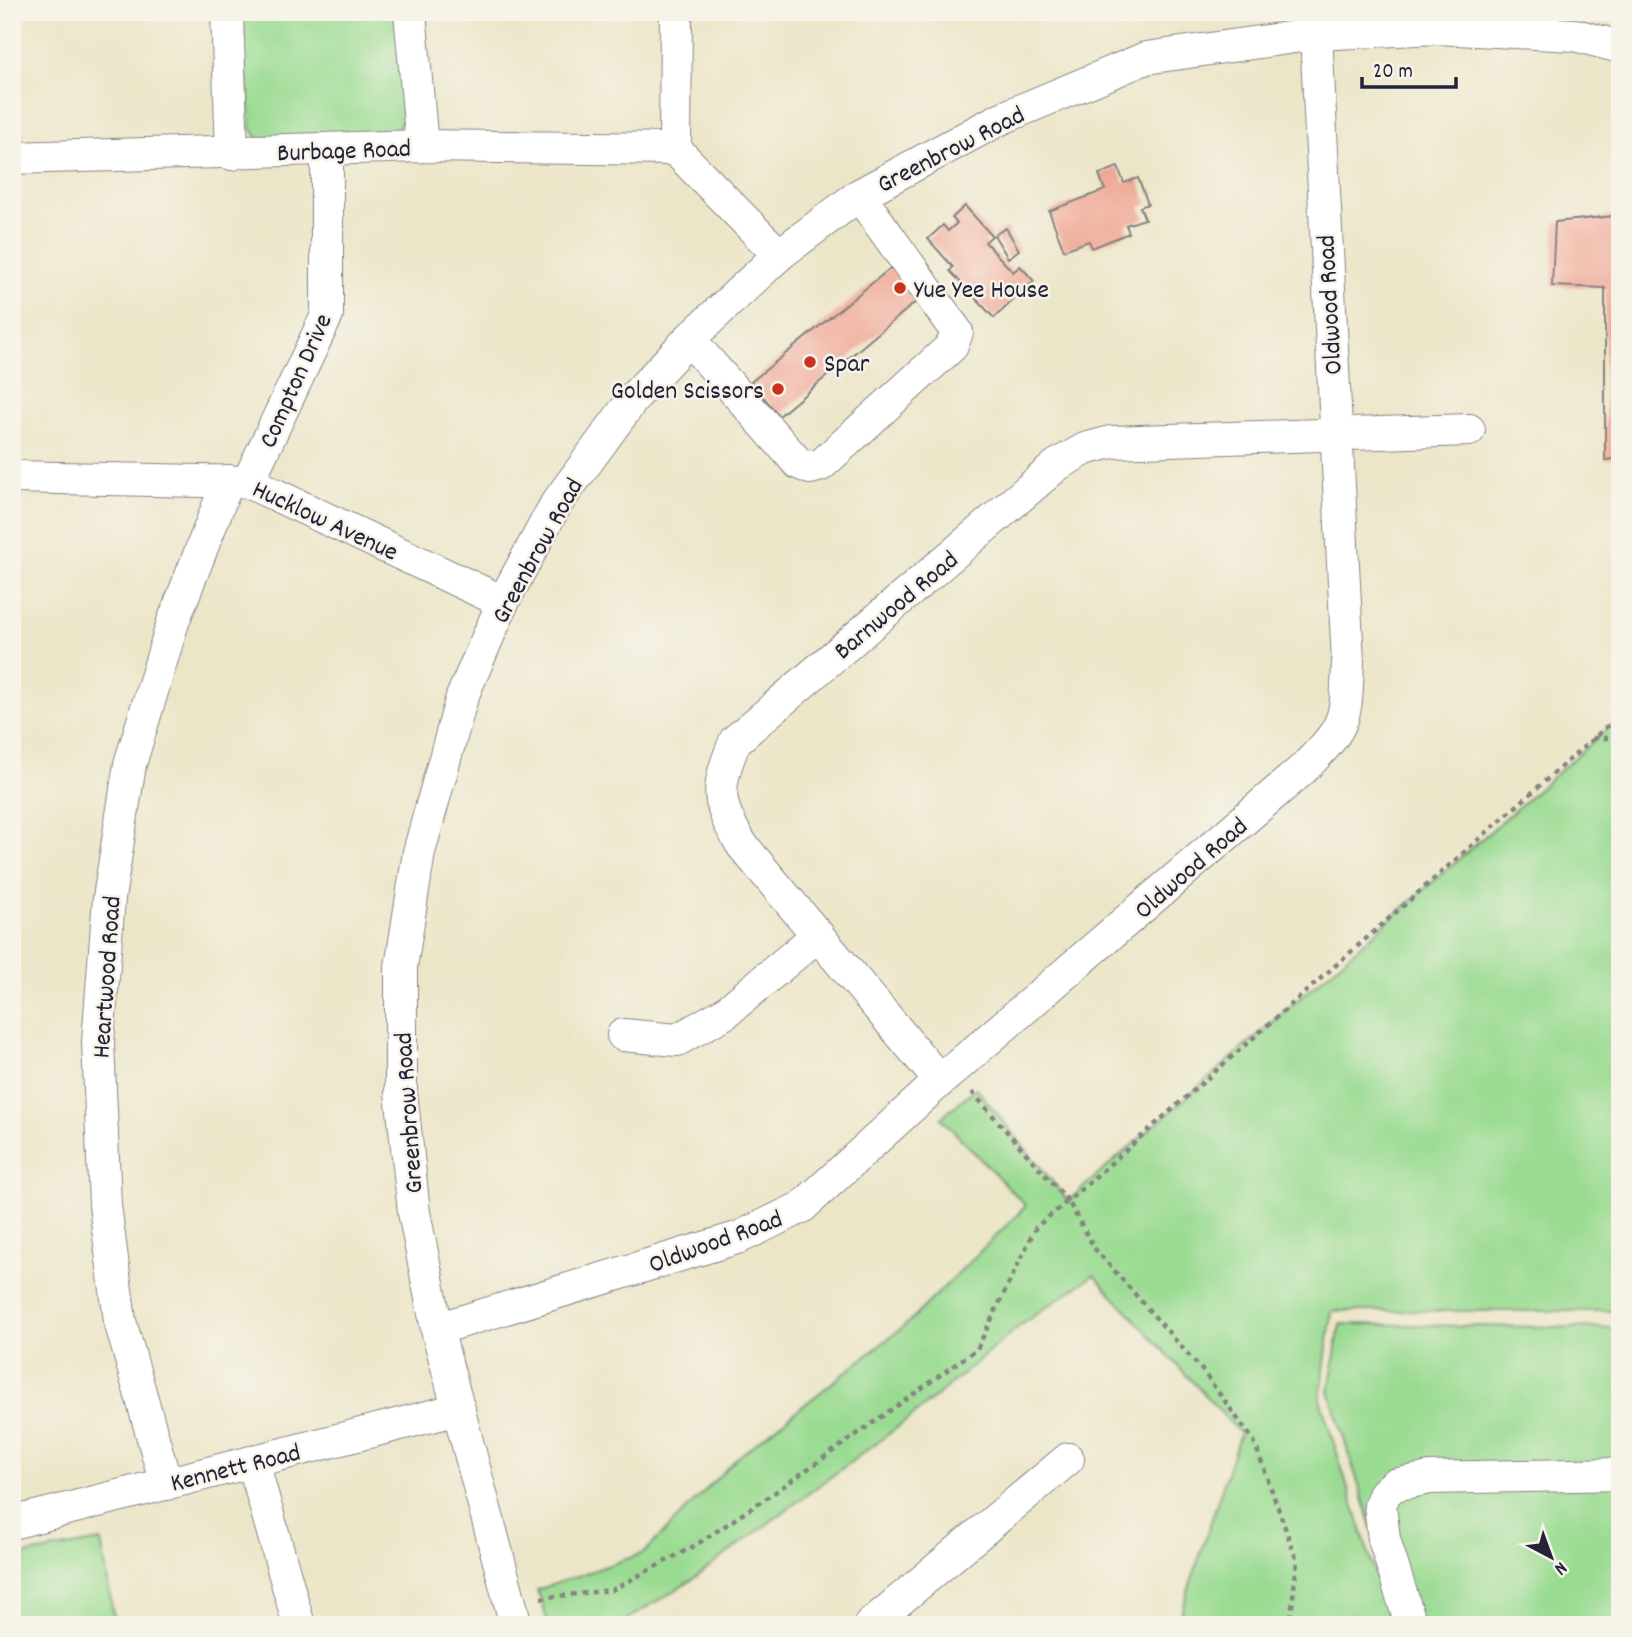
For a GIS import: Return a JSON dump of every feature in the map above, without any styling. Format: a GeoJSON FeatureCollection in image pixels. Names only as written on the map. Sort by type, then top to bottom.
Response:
{"type":"FeatureCollection","features":[{"type":"Feature","properties":{"kind":"street"},"geometry":{"type":"LineString","coordinates":[[227,12],[232,154]]}},
{"type":"Feature","properties":{"kind":"street"},"geometry":{"type":"LineString","coordinates":[[410,12],[422,146]]}},
{"type":"Feature","properties":{"kind":"street"},"geometry":{"type":"LineString","coordinates":[[676,12],[675,149],[779,255]]}},
{"type":"Feature","properties":{"kind":"street","name":"Greenbrow Road"},"geometry":{"type":"LineString","coordinates":[[513,1613],[437,1329],[414,1212],[401,1092],[401,967],[419,852],[462,697],[503,601],[556,504],[636,395],[689,338],[779,255],[859,195],[1000,119],[1146,58],[1316,34],[1576,24],[1620,47]]}},
{"type":"Feature","properties":{"kind":"street","name":"Oldwood Road"},"geometry":{"type":"LineString","coordinates":[[437,1329],[740,1237],[802,1208],[947,1076],[1303,769],[1333,739],[1346,713],[1348,662],[1316,34]]}},
{"type":"Feature","properties":{"kind":"street","name":"Burbage Road"},"geometry":{"type":"LineString","coordinates":[[12,158],[232,154],[422,146],[675,149]]}},
{"type":"Feature","properties":{"kind":"street","name":"Compton Drive"},"geometry":{"type":"LineString","coordinates":[[238,481],[327,315],[327,150]]}},
{"type":"Feature","properties":{"kind":"street"},"geometry":{"type":"LineString","coordinates":[[689,338],[797,463],[810,468],[821,465],[952,346],[957,332],[859,195]]}},
{"type":"Feature","properties":{"kind":"street","name":"Barnwood Road"},"geometry":{"type":"LineString","coordinates":[[947,1076],[818,935],[742,845],[725,817],[720,794],[724,770],[735,741],[1057,465],[1085,449],[1111,442],[1469,430]]}},
{"type":"Feature","properties":{"kind":"street","name":"Hucklow Avenue"},"geometry":{"type":"LineString","coordinates":[[12,477],[238,481],[503,601]]}},
{"type":"Feature","properties":{"kind":"street","name":"Heartwood Road"},"geometry":{"type":"LineString","coordinates":[[166,1484],[120,1321],[105,1205],[98,1042],[109,898],[130,764],[173,622],[238,481]]}},
{"type":"Feature","properties":{"kind":"street"},"geometry":{"type":"LineString","coordinates":[[623,1035],[677,1040],[725,1013],[818,935]]}},
{"type":"Feature","properties":{"kind":"street","name":"Kennett Road"},"geometry":{"type":"LineString","coordinates":[[12,1524],[458,1409]]}},
{"type":"Feature","properties":{"kind":"street"},"geometry":{"type":"LineString","coordinates":[[870,1625],[1068,1459]]}},
{"type":"Feature","properties":{"kind":"street"},"geometry":{"type":"LineString","coordinates":[[253,1462],[299,1625]]}},
{"type":"Feature","properties":{"kind":"street"},"geometry":{"type":"LineString","coordinates":[[1411,1625],[1384,1539],[1380,1505],[1385,1493],[1394,1485],[1430,1478],[1620,1474]]}},
{"type":"Feature","properties":{"kind":"path"},"geometry":{"type":"LineString","coordinates":[[513,1613],[612,1590],[684,1552],[774,1493],[977,1349],[1036,1227],[1620,715]]}},
{"type":"Feature","properties":{"kind":"path"},"geometry":{"type":"LineString","coordinates":[[1592,738],[1620,738]]}},
{"type":"Feature","properties":{"kind":"path"},"geometry":{"type":"LineString","coordinates":[[947,1076],[1068,1201],[1095,1249],[1202,1370],[1254,1441],[1297,1561],[1290,1625]]}},
{"type":"Feature","properties":{"kind":"green space"},"geometry":{"type":"Polygon","coordinates":[[[240,12],[400,12],[405,110],[402,121],[392,135],[259,140],[251,128],[240,12]]]}},
{"type":"Feature","properties":{"kind":"green space"},"geometry":{"type":"Polygon","coordinates":[[[1620,718],[1620,1311],[1332,1311],[1320,1399],[1391,1625],[1182,1625],[1179,1619],[1240,1433],[1094,1275],[1022,1324],[910,1418],[689,1582],[617,1625],[549,1625],[537,1590],[644,1553],[737,1458],[908,1323],[1026,1206],[941,1118],[976,1088],[1068,1201],[1620,718]]]}},
{"type":"Feature","properties":{"kind":"green space"},"geometry":{"type":"Polygon","coordinates":[[[1340,1324],[1620,1328],[1620,1625],[1403,1625],[1329,1391],[1340,1324]]]}},
{"type":"Feature","properties":{"kind":"green space"},"geometry":{"type":"Polygon","coordinates":[[[101,1541],[115,1625],[12,1625],[12,1563],[28,1554],[101,1541]]]}},
{"type":"Feature","properties":{"kind":"building"},"geometry":{"type":"Polygon","coordinates":[[[1118,167],[1124,183],[1138,178],[1148,204],[1140,207],[1145,219],[1126,225],[1129,233],[1092,248],[1089,241],[1064,250],[1049,211],[1105,190],[1099,174],[1118,167]]]}},
{"type":"Feature","properties":{"kind":"building"},"geometry":{"type":"Polygon","coordinates":[[[1616,169],[1620,169],[1620,458],[1605,460],[1605,288],[1552,286],[1555,222],[1614,216],[1616,169]]]}},
{"type":"Feature","properties":{"kind":"building"},"geometry":{"type":"Polygon","coordinates":[[[965,206],[992,236],[985,242],[1013,272],[1020,266],[1034,281],[994,318],[950,271],[953,267],[928,239],[943,225],[948,231],[957,223],[952,218],[965,206]]]}},
{"type":"Feature","properties":{"kind":"building"},"geometry":{"type":"Polygon","coordinates":[[[1006,228],[1019,250],[1008,258],[994,235],[1006,228]]]}},
{"type":"Feature","properties":{"kind":"building"},"geometry":{"type":"Polygon","coordinates":[[[898,262],[924,295],[779,416],[751,382],[898,262]]]}},
{"type":"Feature","properties":{"kind":"place","name":"Yue Yee House"},"geometry":{"type":"Point","coordinates":[900,288]}},
{"type":"Feature","properties":{"kind":"place","name":"Spar"},"geometry":{"type":"Point","coordinates":[810,362]}},
{"type":"Feature","properties":{"kind":"place","name":"Golden Scissors"},"geometry":{"type":"Point","coordinates":[778,389]}}]}
